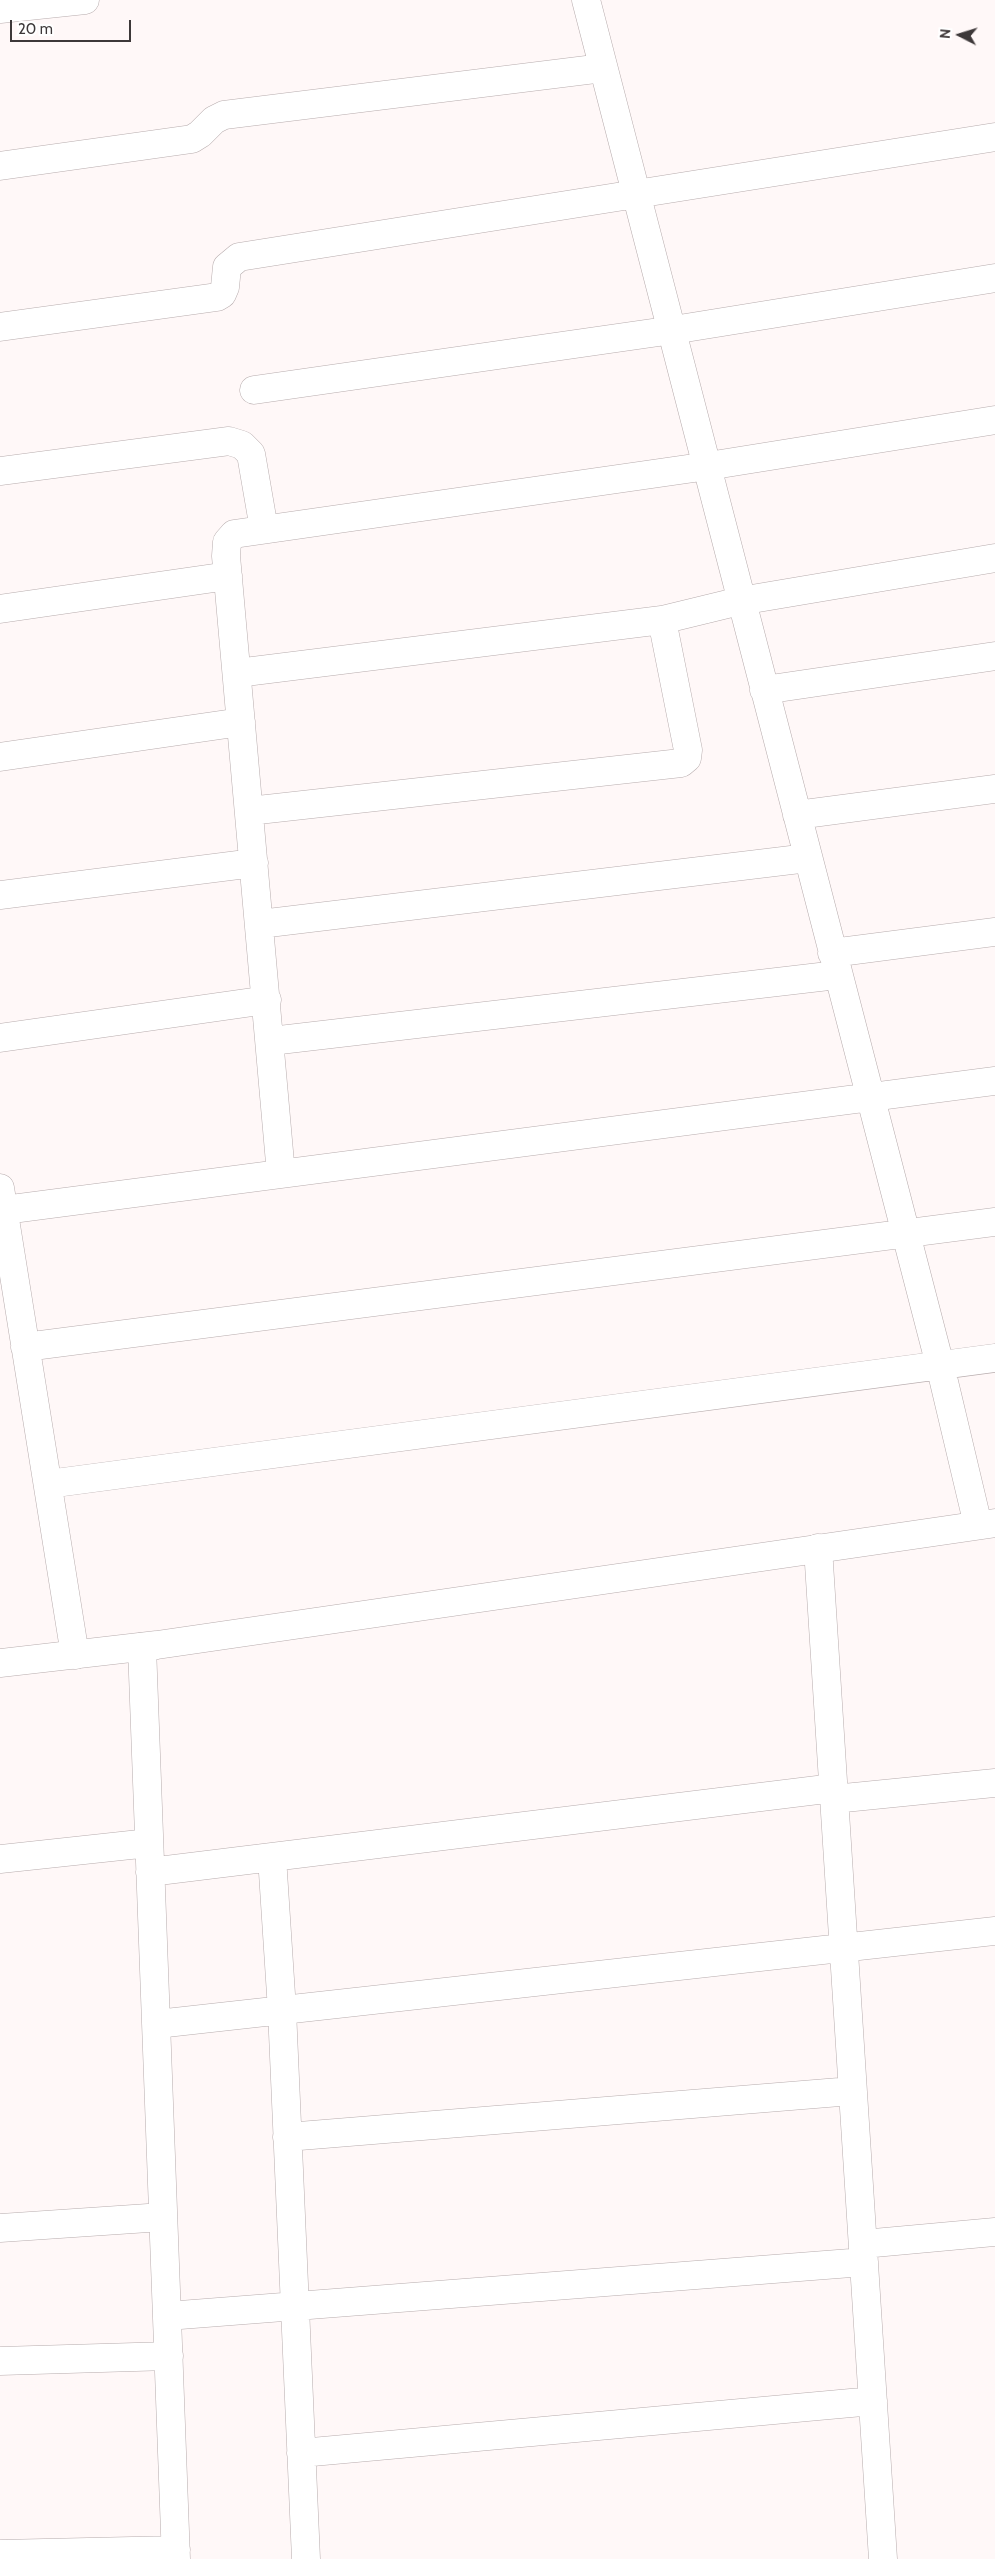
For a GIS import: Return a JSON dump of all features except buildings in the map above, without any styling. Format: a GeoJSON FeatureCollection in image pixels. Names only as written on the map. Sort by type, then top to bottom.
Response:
{"type":"FeatureCollection","features":[{"type":"Feature","properties":{"kind":"street"},"geometry":{"type":"LineString","coordinates":[[0,9],[85,0]]}},
{"type":"Feature","properties":{"kind":"street"},"geometry":{"type":"LineString","coordinates":[[0,1663],[142,1647],[987,1524],[904,1234],[740,601],[673,330],[586,0]]}},
{"type":"Feature","properties":{"kind":"street"},"geometry":{"type":"LineString","coordinates":[[0,166],[192,139],[214,120],[224,115],[603,68]]}},
{"type":"Feature","properties":{"kind":"street"},"geometry":{"type":"LineString","coordinates":[[0,327],[217,297],[222,294],[226,287],[227,267],[239,257],[995,137]]}},
{"type":"Feature","properties":{"kind":"street"},"geometry":{"type":"LineString","coordinates":[[254,390],[673,330],[995,278]]}},
{"type":"Feature","properties":{"kind":"street"},"geometry":{"type":"LineString","coordinates":[[281,1174],[271,1041],[228,576],[228,542],[234,534],[708,466],[995,420]]}},
{"type":"Feature","properties":{"kind":"street"},"geometry":{"type":"LineString","coordinates":[[0,471],[229,441],[242,445],[251,454],[264,530]]}},
{"type":"Feature","properties":{"kind":"street"},"geometry":{"type":"LineString","coordinates":[[237,672],[662,620],[740,601],[995,558]]}},
{"type":"Feature","properties":{"kind":"street"},"geometry":{"type":"LineString","coordinates":[[0,609],[228,576]]}},
{"type":"Feature","properties":{"kind":"street"},"geometry":{"type":"LineString","coordinates":[[249,811],[681,763],[687,758],[688,750],[662,620]]}},
{"type":"Feature","properties":{"kind":"street"},"geometry":{"type":"LineString","coordinates":[[764,690],[995,656]]}},
{"type":"Feature","properties":{"kind":"street"},"geometry":{"type":"LineString","coordinates":[[0,757],[242,722]]}},
{"type":"Feature","properties":{"kind":"street"},"geometry":{"type":"LineString","coordinates":[[796,815],[995,789]]}},
{"type":"Feature","properties":{"kind":"street"},"geometry":{"type":"LineString","coordinates":[[260,924],[808,858]]}},
{"type":"Feature","properties":{"kind":"street"},"geometry":{"type":"LineString","coordinates":[[0,895],[254,863]]}},
{"type":"Feature","properties":{"kind":"street"},"geometry":{"type":"LineString","coordinates":[[271,1041],[835,964],[995,932]]}},
{"type":"Feature","properties":{"kind":"street"},"geometry":{"type":"LineString","coordinates":[[0,1038],[267,1000]]}},
{"type":"Feature","properties":{"kind":"street"},"geometry":{"type":"LineString","coordinates":[[75,1654],[25,1348],[9,1302],[2,1199],[281,1174],[995,1081]]}},
{"type":"Feature","properties":{"kind":"street"},"geometry":{"type":"LineString","coordinates":[[25,1348],[995,1222]]}},
{"type":"Feature","properties":{"kind":"street"},"geometry":{"type":"LineString","coordinates":[[48,1484],[995,1358]]}},
{"type":"Feature","properties":{"kind":"street"},"geometry":{"type":"LineString","coordinates":[[818,1548],[883,2559]]}},
{"type":"Feature","properties":{"kind":"street"},"geometry":{"type":"LineString","coordinates":[[0,2554],[176,2554],[142,1647]]}},
{"type":"Feature","properties":{"kind":"street"},"geometry":{"type":"LineString","coordinates":[[150,1872],[834,1793],[995,1783]]}},
{"type":"Feature","properties":{"kind":"street"},"geometry":{"type":"LineString","coordinates":[[0,1859],[149,1844]]}},
{"type":"Feature","properties":{"kind":"street"},"geometry":{"type":"LineString","coordinates":[[272,1857],[282,2010],[293,2306],[306,2559]]}},
{"type":"Feature","properties":{"kind":"street"},"geometry":{"type":"LineString","coordinates":[[156,2024],[995,1931]]}},
{"type":"Feature","properties":{"kind":"street"},"geometry":{"type":"LineString","coordinates":[[287,2137],[852,2090]]}},
{"type":"Feature","properties":{"kind":"street"},"geometry":{"type":"LineString","coordinates":[[0,2228],[163,2217]]}},
{"type":"Feature","properties":{"kind":"street"},"geometry":{"type":"LineString","coordinates":[[168,2316],[863,2253],[995,2232]]}},
{"type":"Feature","properties":{"kind":"street"},"geometry":{"type":"LineString","coordinates":[[0,2361],[169,2356]]}},
{"type":"Feature","properties":{"kind":"street"},"geometry":{"type":"LineString","coordinates":[[301,2453],[873,2400]]}}]}
